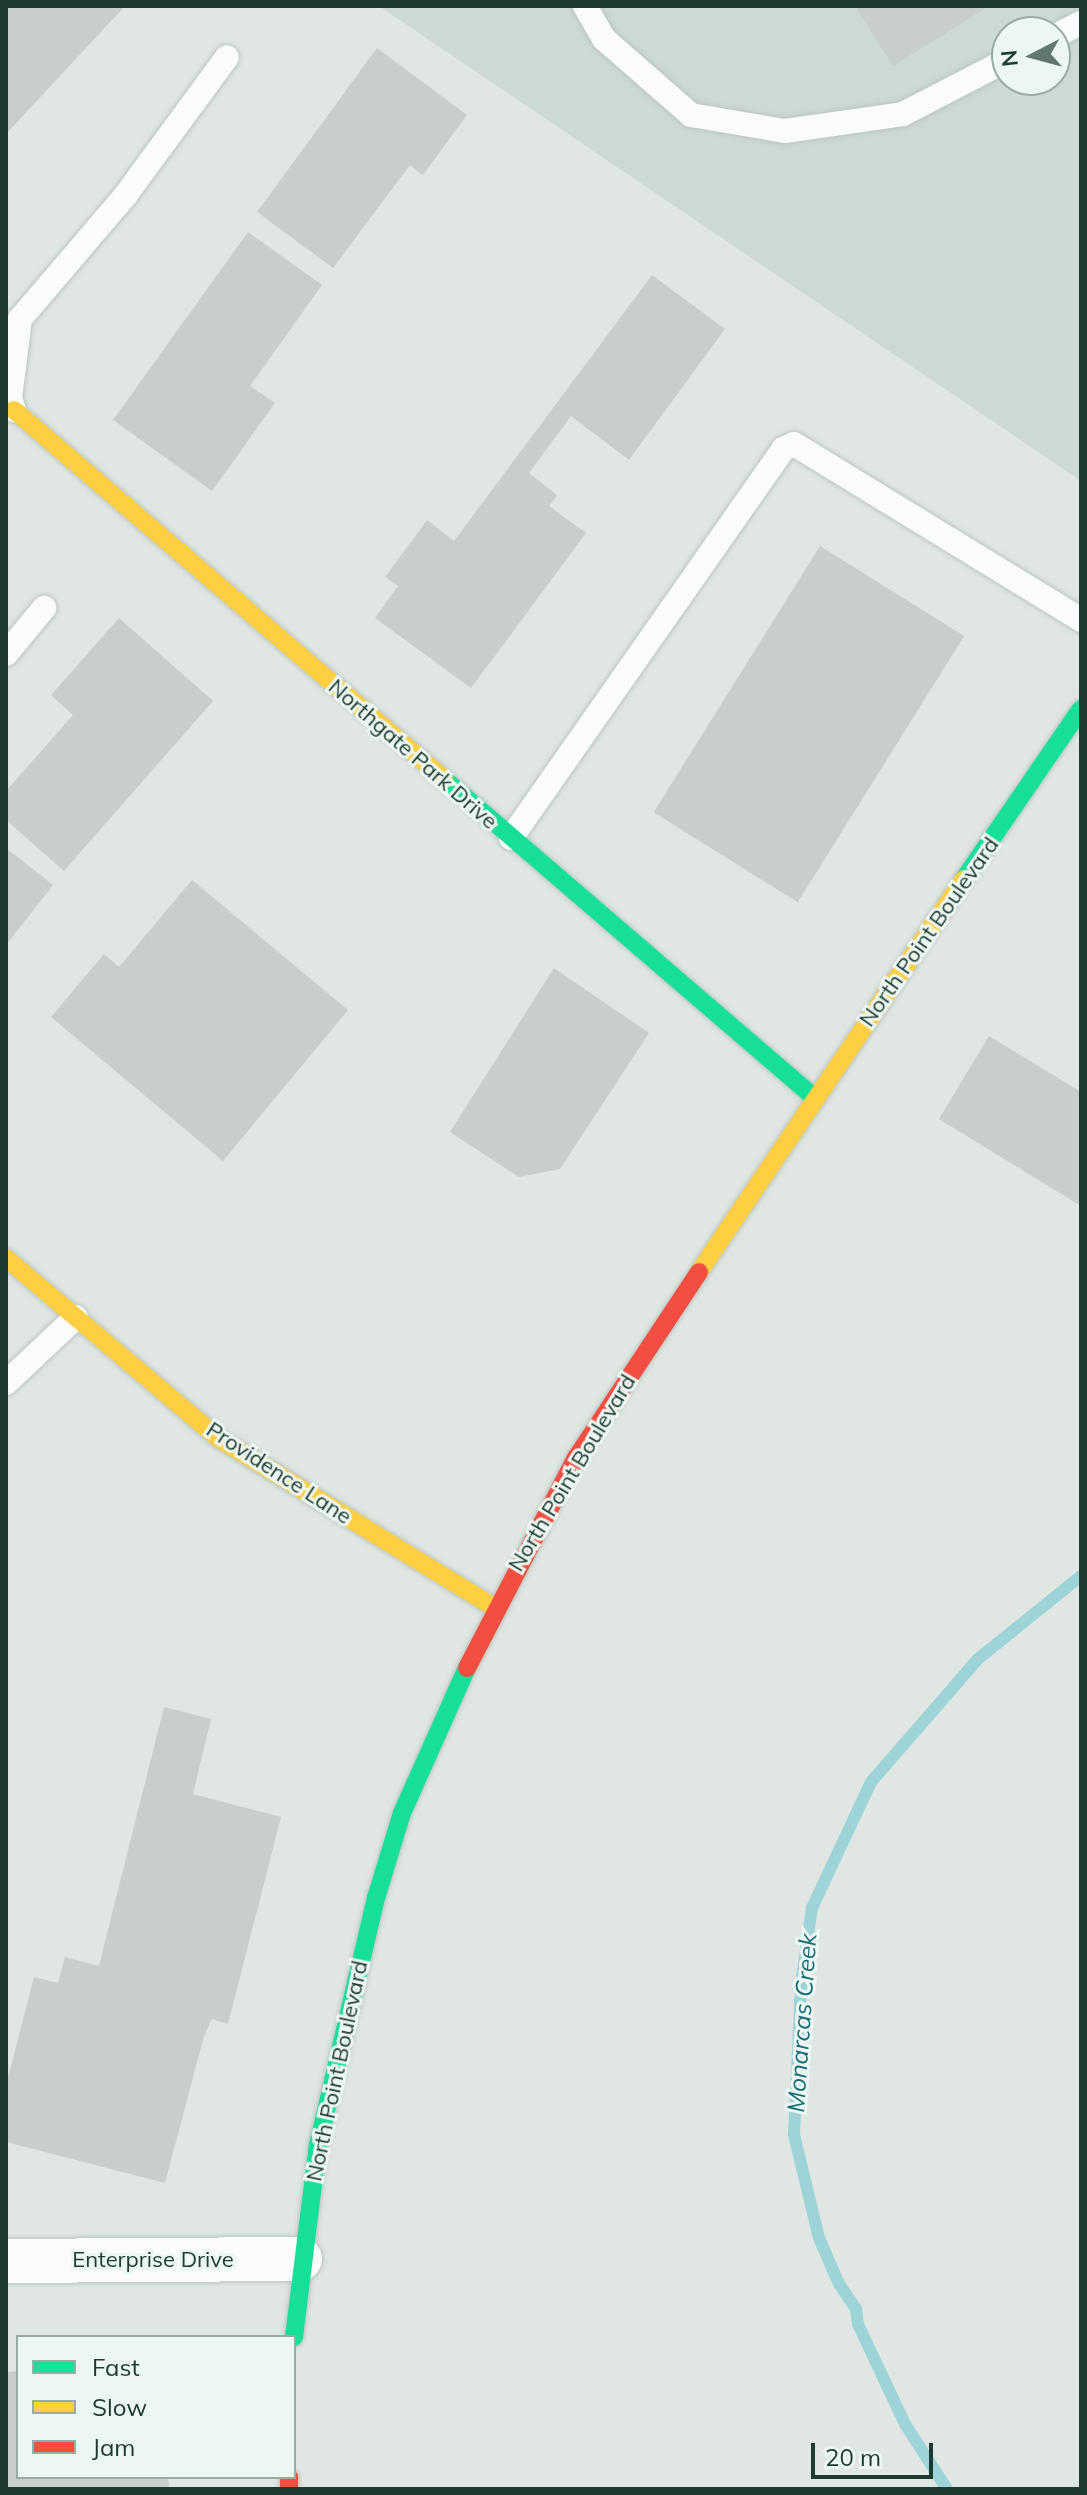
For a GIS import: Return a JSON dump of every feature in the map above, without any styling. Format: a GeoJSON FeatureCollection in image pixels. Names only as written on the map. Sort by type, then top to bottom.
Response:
{"type":"FeatureCollection","features":[{"type":"Feature","properties":{"kind":"main road","name":"Northgate Park Drive"},"geometry":{"type":"LineString","coordinates":[[14,410],[814,1097]]}},
{"type":"Feature","properties":{"kind":"main road","name":"North Point Boulevard"},"geometry":{"type":"LineString","coordinates":[[294,2335],[300,2259],[318,2145],[376,1898],[402,1813],[494,1607],[576,1458],[814,1097],[1081,709]]}},
{"type":"Feature","properties":{"kind":"main road","name":"Providence Lane"},"geometry":{"type":"LineString","coordinates":[[6,1258],[218,1438],[494,1607]]}},
{"type":"Feature","properties":{"kind":"street","name":"Enterprise Drive"},"geometry":{"type":"LineString","coordinates":[[6,2261],[300,2259]]}},
{"type":"Feature","properties":{"kind":"lane"},"geometry":{"type":"LineString","coordinates":[[585,6],[604,39],[691,115],[785,131],[903,114],[991,68]]}},
{"type":"Feature","properties":{"kind":"lane"},"geometry":{"type":"LineString","coordinates":[[14,410],[10,398],[20,319],[125,196],[227,57]]}},
{"type":"Feature","properties":{"kind":"lane"},"geometry":{"type":"LineString","coordinates":[[511,838],[783,449],[794,444],[1081,620]]}},
{"type":"Feature","properties":{"kind":"lane"},"geometry":{"type":"LineString","coordinates":[[6,654],[44,608]]}},
{"type":"Feature","properties":{"kind":"lane"},"geometry":{"type":"LineString","coordinates":[[6,1383],[76,1317]]}},
{"type":"Feature","properties":{"kind":"shaded area"},"geometry":{"type":"Polygon","coordinates":[[[379,6],[1081,6],[1081,481],[379,6]]]}},
{"type":"Feature","properties":{"kind":"building"},"geometry":{"type":"Polygon","coordinates":[[[6,6],[125,6],[6,134],[6,6]]]}},
{"type":"Feature","properties":{"kind":"building"},"geometry":{"type":"Polygon","coordinates":[[[855,6],[989,6],[893,66],[855,6]]]}},
{"type":"Feature","properties":{"kind":"building"},"geometry":{"type":"Polygon","coordinates":[[[377,48],[467,115],[423,175],[410,165],[333,268],[257,212],[377,48]]]}},
{"type":"Feature","properties":{"kind":"building"},"geometry":{"type":"Polygon","coordinates":[[[248,232],[322,285],[250,386],[275,403],[212,491],[113,420],[248,232]]]}},
{"type":"Feature","properties":{"kind":"building"},"geometry":{"type":"Polygon","coordinates":[[[652,275],[725,329],[629,460],[571,416],[529,473],[557,495],[549,506],[586,533],[471,688],[375,618],[398,586],[385,577],[427,520],[454,541],[652,275]]]}},
{"type":"Feature","properties":{"kind":"building"},"geometry":{"type":"Polygon","coordinates":[[[820,546],[964,636],[798,902],[654,812],[820,546]]]}},
{"type":"Feature","properties":{"kind":"building"},"geometry":{"type":"Polygon","coordinates":[[[119,618],[213,701],[64,871],[6,820],[6,791],[73,715],[51,695],[119,618]]]}},
{"type":"Feature","properties":{"kind":"building"},"geometry":{"type":"Polygon","coordinates":[[[6,848],[53,885],[6,945],[6,848]]]}},
{"type":"Feature","properties":{"kind":"building"},"geometry":{"type":"Polygon","coordinates":[[[192,880],[348,1010],[223,1161],[51,1017],[104,954],[119,967],[192,880]]]}},
{"type":"Feature","properties":{"kind":"building"},"geometry":{"type":"Polygon","coordinates":[[[554,968],[649,1033],[560,1169],[519,1177],[450,1132],[554,968]]]}},
{"type":"Feature","properties":{"kind":"building"},"geometry":{"type":"Polygon","coordinates":[[[989,1036],[1081,1092],[1081,1206],[939,1119],[989,1036]]]}},
{"type":"Feature","properties":{"kind":"building"},"geometry":{"type":"Polygon","coordinates":[[[164,1707],[211,1719],[193,1794],[281,1817],[228,2024],[212,2019],[204,2036],[165,2183],[6,2142],[6,2085],[34,1977],[58,1983],[65,1957],[99,1966],[164,1707]]]}},
{"type":"Feature","properties":{"kind":"building"},"geometry":{"type":"Polygon","coordinates":[[[16,2371],[16,2479],[168,2479],[169,2489],[6,2489],[6,2372],[16,2371]]]}},
{"type":"Feature","properties":{"kind":"waterway","name":"Monarcas Creek"},"geometry":{"type":"LineString","coordinates":[[947,2489],[905,2424],[858,2324],[856,2309],[839,2284],[819,2238],[794,2135],[801,1985],[812,1908],[871,1782],[978,1659],[1081,1576]]}},
{"type":"Feature","properties":{"kind":"traffic: fast"},"geometry":{"type":"LineString","coordinates":[[964,879],[1081,709]]}},
{"type":"Feature","properties":{"kind":"traffic: fast"},"geometry":{"type":"LineString","coordinates":[[444,779],[814,1097]]}},
{"type":"Feature","properties":{"kind":"traffic: fast"},"geometry":{"type":"LineString","coordinates":[[294,2335],[318,2145],[376,1898],[402,1813],[467,1668]]}},
{"type":"Feature","properties":{"kind":"traffic: slow"},"geometry":{"type":"LineString","coordinates":[[14,410],[444,779]]}},
{"type":"Feature","properties":{"kind":"traffic: slow"},"geometry":{"type":"LineString","coordinates":[[699,1272],[964,879]]}},
{"type":"Feature","properties":{"kind":"traffic: slow"},"geometry":{"type":"LineString","coordinates":[[6,1258],[218,1438],[494,1607]]}},
{"type":"Feature","properties":{"kind":"traffic: jam"},"geometry":{"type":"LineString","coordinates":[[467,1668],[576,1458],[699,1272]]}},
{"type":"Feature","properties":{"kind":"traffic: jam"},"geometry":{"type":"LineString","coordinates":[[289,2479],[289,2489]]}}]}
